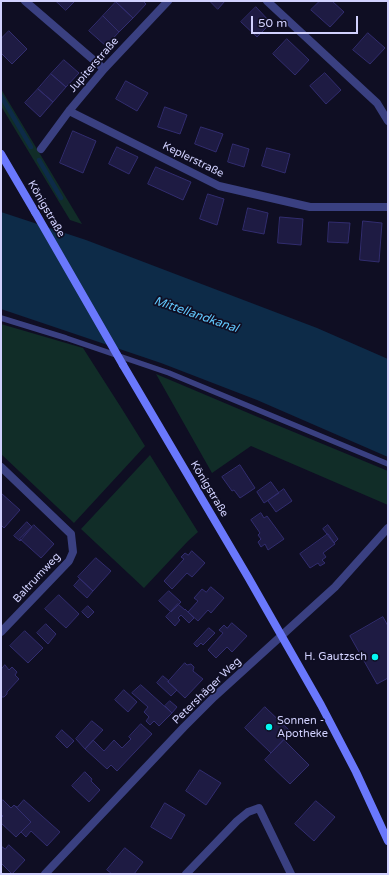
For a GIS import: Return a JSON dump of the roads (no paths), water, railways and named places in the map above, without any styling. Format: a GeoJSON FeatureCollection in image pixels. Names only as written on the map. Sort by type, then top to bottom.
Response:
{"type":"FeatureCollection","features":[{"type":"Feature","properties":{"kind":"main road","name":"Königstraße"},"geometry":{"type":"LineString","coordinates":[[1,154],[322,705],[356,772],[388,841]]}},
{"type":"Feature","properties":{"kind":"street"},"geometry":{"type":"LineString","coordinates":[[25,1],[104,69]]}},
{"type":"Feature","properties":{"kind":"street","name":"Jupiterstraße"},"geometry":{"type":"LineString","coordinates":[[41,148],[104,69],[168,1]]}},
{"type":"Feature","properties":{"kind":"street"},"geometry":{"type":"LineString","coordinates":[[267,1],[377,103],[388,121]]}},
{"type":"Feature","properties":{"kind":"street","name":"Keplerstraße"},"geometry":{"type":"LineString","coordinates":[[69,111],[219,186],[310,207],[388,208]]}},
{"type":"Feature","properties":{"kind":"street","name":"Baltrumweg"},"geometry":{"type":"LineString","coordinates":[[1,467],[71,534],[73,552],[69,561],[1,632]]}},
{"type":"Feature","properties":{"kind":"street","name":"Petershäger Weg"},"geometry":{"type":"LineString","coordinates":[[45,874],[184,727],[214,697],[335,587],[388,528]]}},
{"type":"Feature","properties":{"kind":"street"},"geometry":{"type":"LineString","coordinates":[[186,874],[237,821],[248,812],[259,808],[292,874]]}},
{"type":"Feature","properties":{"kind":"lane"},"geometry":{"type":"LineString","coordinates":[[1,318],[66,338],[168,373],[388,464]]}},
{"type":"Feature","properties":{"kind":"water","name":"Mittellandkanal"},"geometry":{"type":"Polygon","coordinates":[[[1,212],[86,240],[317,328],[388,359],[388,457],[257,400],[161,363],[1,309],[1,212]]]}},
{"type":"Feature","properties":{"kind":"waterway"},"geometry":{"type":"LineString","coordinates":[[1,96],[31,147]]}},
{"type":"Feature","properties":{"kind":"waterway"},"geometry":{"type":"LineString","coordinates":[[39,160],[61,198]]}},
{"type":"Feature","properties":{"kind":"place","name":"H. Gautzsch"},"geometry":{"type":"Point","coordinates":[375,657]}},
{"type":"Feature","properties":{"kind":"place","name":"Sonnen - Apotheke"},"geometry":{"type":"Point","coordinates":[269,727]}}]}
